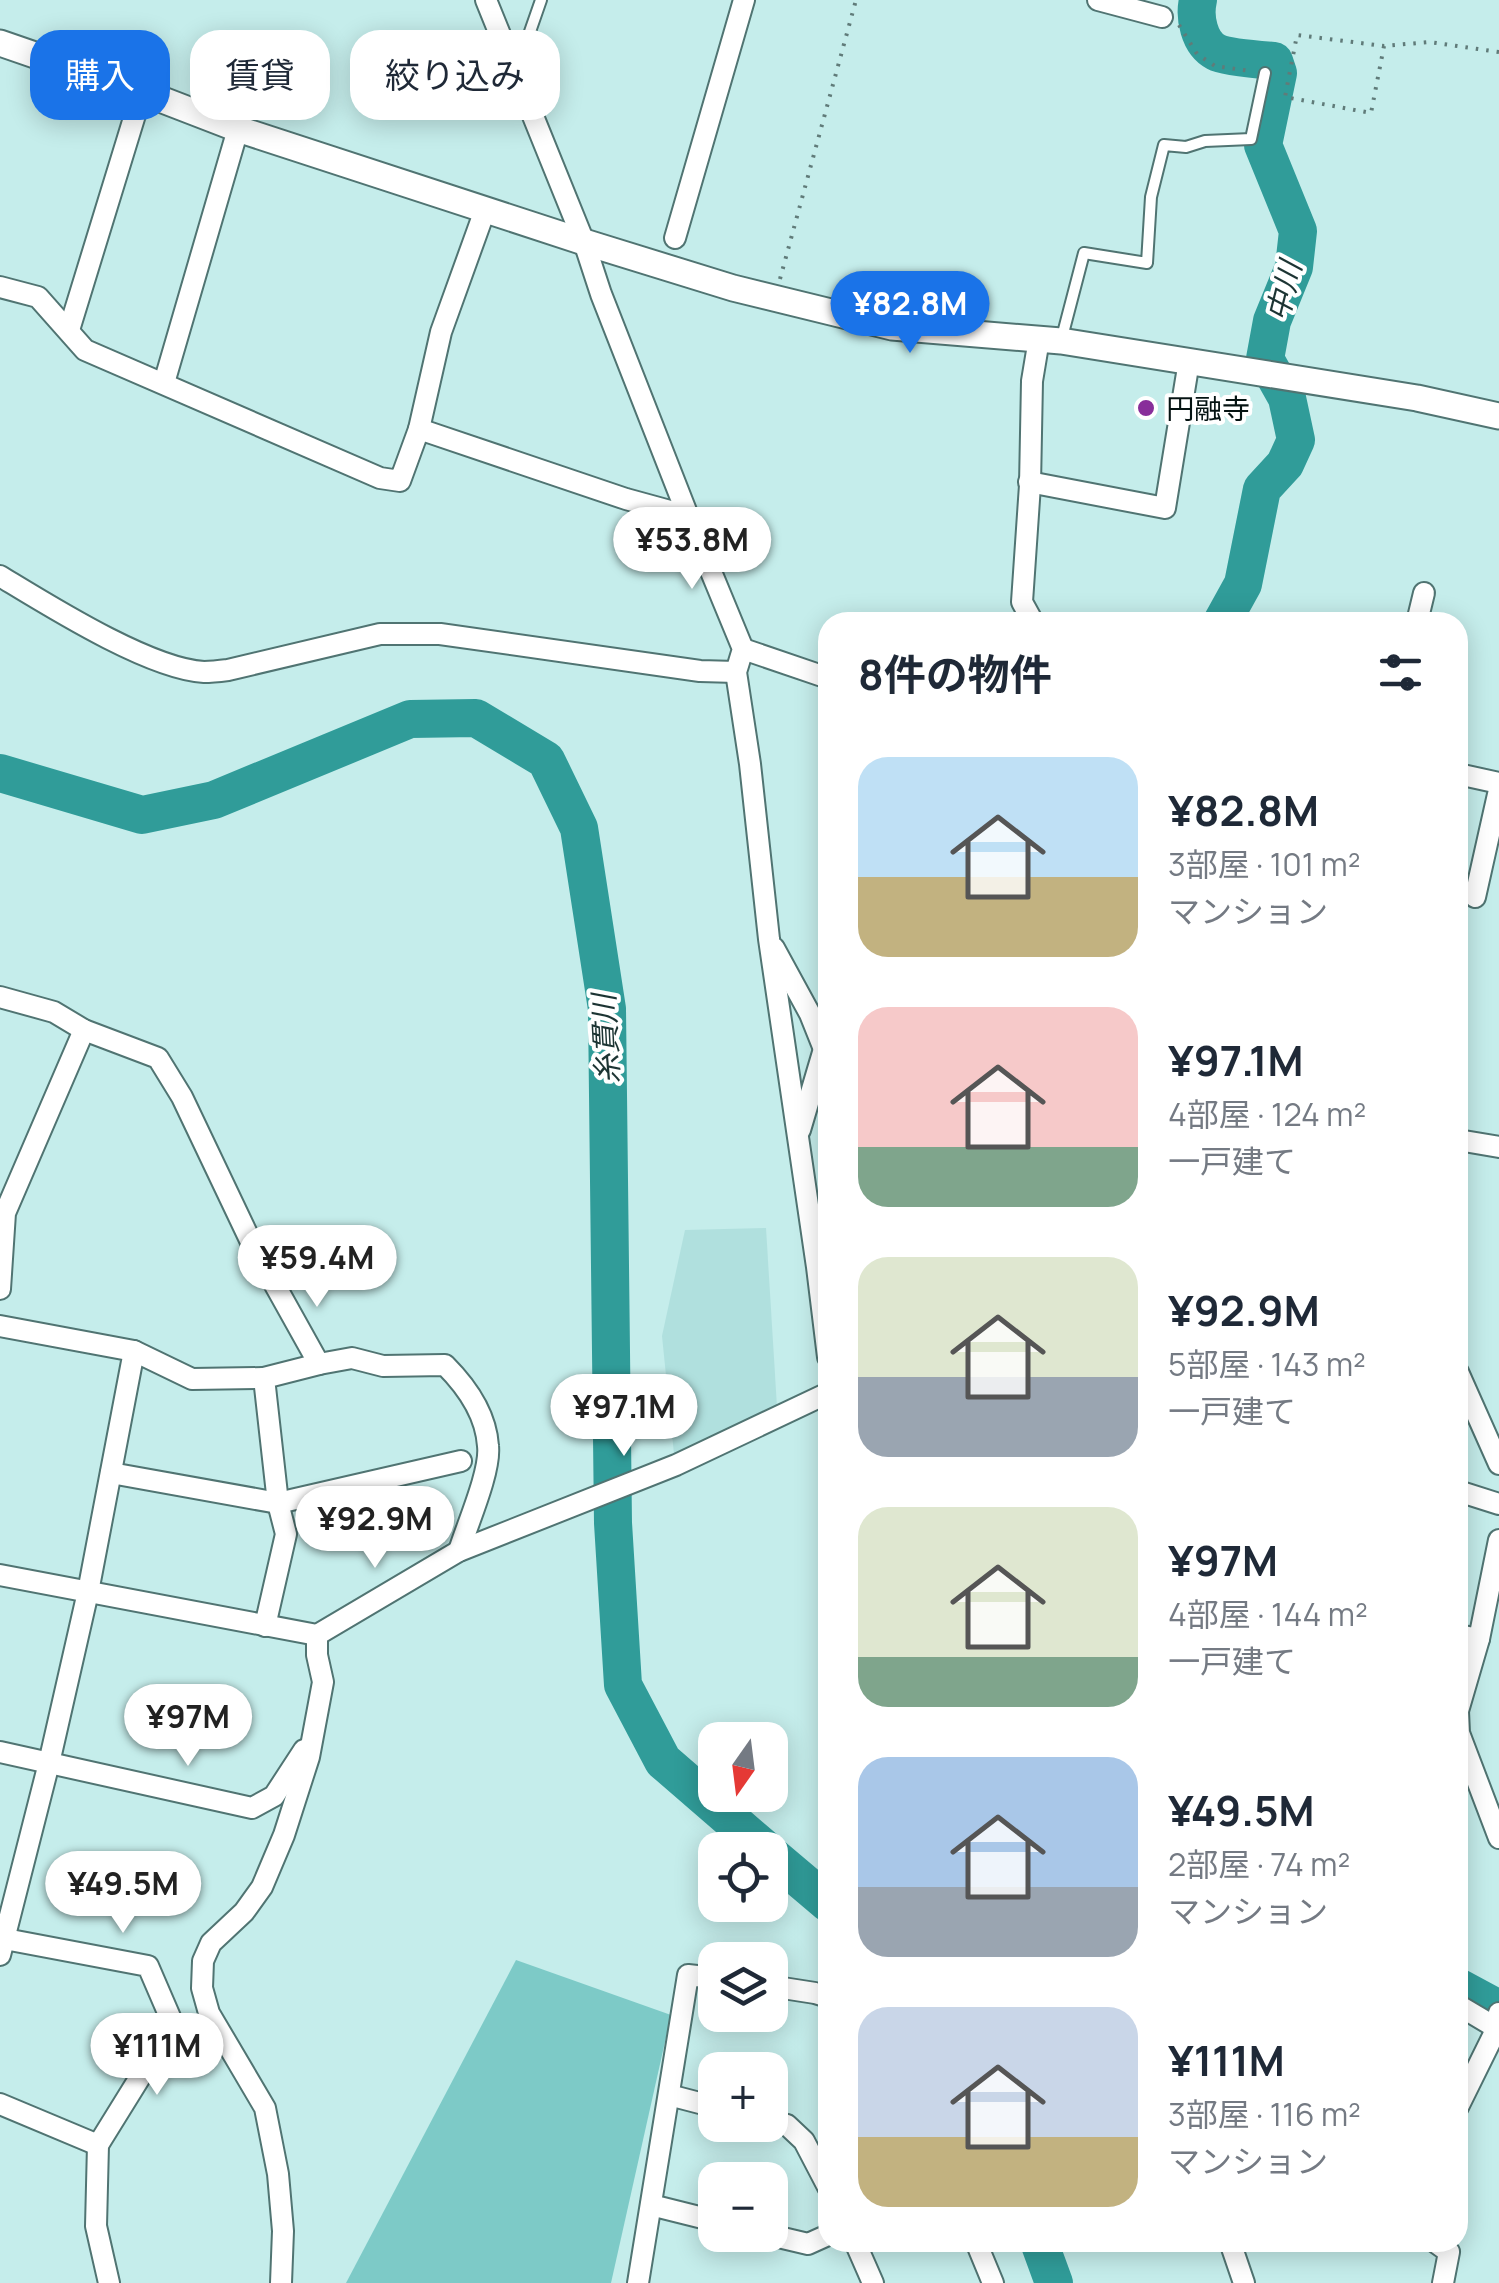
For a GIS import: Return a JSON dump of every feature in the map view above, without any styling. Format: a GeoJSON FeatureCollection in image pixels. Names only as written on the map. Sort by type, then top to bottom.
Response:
{"type":"FeatureCollection","features":[{"type":"Feature","properties":{"kind":"street"},"geometry":{"type":"LineString","coordinates":[[486,0],[498,30]]}},
{"type":"Feature","properties":{"kind":"street"},"geometry":{"type":"LineString","coordinates":[[674,238],[744,0]]}},
{"type":"Feature","properties":{"kind":"street"},"geometry":{"type":"LineString","coordinates":[[1098,0],[1162,17]]}},
{"type":"Feature","properties":{"kind":"street"},"geometry":{"type":"LineString","coordinates":[[0,43],[30,53]]}},
{"type":"Feature","properties":{"kind":"street"},"geometry":{"type":"LineString","coordinates":[[170,103],[238,129],[584,242],[892,328],[1050,340],[1417,398],[1499,416]]}},
{"type":"Feature","properties":{"kind":"street"},"geometry":{"type":"LineString","coordinates":[[69,330],[133,120]]}},
{"type":"Feature","properties":{"kind":"street"},"geometry":{"type":"LineString","coordinates":[[534,120],[742,650],[736,672],[818,1283]]}},
{"type":"Feature","properties":{"kind":"street"},"geometry":{"type":"LineString","coordinates":[[164,383],[238,129]]}},
{"type":"Feature","properties":{"kind":"street"},"geometry":{"type":"LineString","coordinates":[[0,287],[38,297],[85,350],[380,478],[400,481],[419,429],[442,332],[485,210]]}},
{"type":"Feature","properties":{"kind":"street"},"geometry":{"type":"LineString","coordinates":[[1027,612],[1022,602],[1032,381],[1050,340]]}},
{"type":"Feature","properties":{"kind":"street"},"geometry":{"type":"LineString","coordinates":[[1030,482],[1165,508],[1189,361]]}},
{"type":"Feature","properties":{"kind":"street"},"geometry":{"type":"LineString","coordinates":[[419,429],[688,516]]}},
{"type":"Feature","properties":{"kind":"street"},"geometry":{"type":"LineString","coordinates":[[0,576],[129,648],[173,666],[202,672],[228,670],[380,634],[440,634],[736,672]]}},
{"type":"Feature","properties":{"kind":"street"},"geometry":{"type":"LineString","coordinates":[[1420,612],[1424,593]]}},
{"type":"Feature","properties":{"kind":"street"},"geometry":{"type":"LineString","coordinates":[[742,650],[818,675]]}},
{"type":"Feature","properties":{"kind":"street"},"geometry":{"type":"LineString","coordinates":[[1468,777],[1499,787],[1475,897]]}},
{"type":"Feature","properties":{"kind":"street"},"geometry":{"type":"LineString","coordinates":[[769,939],[818,1032]]}},
{"type":"Feature","properties":{"kind":"street"},"geometry":{"type":"LineString","coordinates":[[0,997],[54,1012],[84,1030],[158,1058],[182,1097],[251,1242],[319,1364]]}},
{"type":"Feature","properties":{"kind":"street"},"geometry":{"type":"LineString","coordinates":[[0,1288],[5,1213],[84,1030]]}},
{"type":"Feature","properties":{"kind":"street"},"geometry":{"type":"LineString","coordinates":[[798,1136],[818,1075]]}},
{"type":"Feature","properties":{"kind":"street"},"geometry":{"type":"LineString","coordinates":[[1468,1142],[1499,1147]]}},
{"type":"Feature","properties":{"kind":"street"},"geometry":{"type":"LineString","coordinates":[[0,1326],[134,1352],[192,1379],[264,1378],[352,1358],[382,1366],[445,1366],[461,1381],[478,1408],[489,1447],[459,1551]]}},
{"type":"Feature","properties":{"kind":"street"},"geometry":{"type":"LineString","coordinates":[[109,2283],[96,2226],[98,2145],[173,2024],[148,1966],[1,1944],[49,1763],[88,1592],[134,1352]]}},
{"type":"Feature","properties":{"kind":"street"},"geometry":{"type":"LineString","coordinates":[[264,1378],[278,1503],[286,1534],[265,1626]]}},
{"type":"Feature","properties":{"kind":"street"},"geometry":{"type":"LineString","coordinates":[[1468,1394],[1499,1464]]}},
{"type":"Feature","properties":{"kind":"street"},"geometry":{"type":"LineString","coordinates":[[0,1574],[317,1635],[459,1551],[676,1465],[818,1398]]}},
{"type":"Feature","properties":{"kind":"street"},"geometry":{"type":"LineString","coordinates":[[111,1473],[278,1503],[461,1461]]}},
{"type":"Feature","properties":{"kind":"street"},"geometry":{"type":"LineString","coordinates":[[1468,1495],[1499,1504]]}},
{"type":"Feature","properties":{"kind":"street"},"geometry":{"type":"LineString","coordinates":[[1468,1637],[1499,1540]]}},
{"type":"Feature","properties":{"kind":"street"},"geometry":{"type":"LineString","coordinates":[[282,2283],[278,2174],[265,2108],[208,2013],[202,1988],[202,1961],[210,1943],[244,1912],[262,1887],[284,1835],[309,1756],[323,1682],[317,1635]]}},
{"type":"Feature","properties":{"kind":"street"},"geometry":{"type":"LineString","coordinates":[[0,1752],[252,1808],[274,1796],[313,1736]]}},
{"type":"Feature","properties":{"kind":"street"},"geometry":{"type":"LineString","coordinates":[[1468,1754],[1494,1812],[1499,1838]]}},
{"type":"Feature","properties":{"kind":"street"},"geometry":{"type":"LineString","coordinates":[[638,2283],[688,1975],[698,1976]]}},
{"type":"Feature","properties":{"kind":"street"},"geometry":{"type":"LineString","coordinates":[[788,1989],[818,1994]]}},
{"type":"Feature","properties":{"kind":"street"},"geometry":{"type":"LineString","coordinates":[[1468,2010],[1497,2020],[1468,2085]]}},
{"type":"Feature","properties":{"kind":"street"},"geometry":{"type":"LineString","coordinates":[[669,2095],[698,2103]]}},
{"type":"Feature","properties":{"kind":"street"},"geometry":{"type":"LineString","coordinates":[[0,2104],[98,2145]]}},
{"type":"Feature","properties":{"kind":"street"},"geometry":{"type":"LineString","coordinates":[[788,2126],[804,2141],[818,2168]]}},
{"type":"Feature","properties":{"kind":"street"},"geometry":{"type":"LineString","coordinates":[[651,2205],[698,2217]]}},
{"type":"Feature","properties":{"kind":"street"},"geometry":{"type":"LineString","coordinates":[[788,2239],[808,2244],[818,2239]]}},
{"type":"Feature","properties":{"kind":"street"},"geometry":{"type":"LineString","coordinates":[[859,2252],[873,2283]]}},
{"type":"Feature","properties":{"kind":"street"},"geometry":{"type":"LineString","coordinates":[[980,2252],[994,2283]]}},
{"type":"Feature","properties":{"kind":"street"},"geometry":{"type":"LineString","coordinates":[[1233,2252],[1244,2283]]}},
{"type":"Feature","properties":{"kind":"street"},"geometry":{"type":"LineString","coordinates":[[1443,2283],[1449,2252]]}},
{"type":"Feature","properties":{"kind":"lane"},"geometry":{"type":"LineString","coordinates":[[530,30],[541,0]]}},
{"type":"Feature","properties":{"kind":"lane"},"geometry":{"type":"LineString","coordinates":[[1050,340],[1084,253],[1147,263],[1151,197],[1164,145],[1186,147],[1206,141],[1252,140],[1265,74]]}},
{"type":"Feature","properties":{"kind":"path"},"geometry":{"type":"LineString","coordinates":[[774,298],[856,0]]}},
{"type":"Feature","properties":{"kind":"path"},"geometry":{"type":"LineString","coordinates":[[1162,17],[1178,22],[1198,54],[1216,66],[1265,74]]}},
{"type":"Feature","properties":{"kind":"path"},"geometry":{"type":"LineString","coordinates":[[1384,46],[1370,113],[1286,96],[1297,36],[1384,46],[1429,42],[1499,52]]}},
{"type":"Feature","properties":{"kind":"shaded area"},"geometry":{"type":"Polygon","coordinates":[[[766,1228],[777,1407],[674,1454],[662,1336],[685,1230],[766,1228]]]}},
{"type":"Feature","properties":{"kind":"shaded area"},"geometry":{"type":"Polygon","coordinates":[[[516,1960],[671,2015],[611,2283],[346,2283],[516,1960]]]}},
{"type":"Feature","properties":{"kind":"waterway","name":"中川"},"geometry":{"type":"LineString","coordinates":[[1198,0],[1199,29],[1210,48],[1227,55],[1274,61],[1278,73],[1263,145],[1298,231],[1294,267],[1272,321],[1265,359],[1287,398],[1296,440],[1285,464],[1262,489],[1243,584],[1228,612]]}},
{"type":"Feature","properties":{"kind":"waterway","name":"糸貫川"},"geometry":{"type":"LineString","coordinates":[[0,773],[142,815],[214,800],[410,719],[476,718],[546,760],[579,828],[607,1009],[613,1523],[623,1685],[663,1761],[745,1832]]}},
{"type":"Feature","properties":{"kind":"waterway","name":"糸貫川"},"geometry":{"type":"LineString","coordinates":[[788,1869],[818,1895]]}},
{"type":"Feature","properties":{"kind":"waterway","name":"中川"},"geometry":{"type":"LineString","coordinates":[[1468,1992],[1499,2009]]}},
{"type":"Feature","properties":{"kind":"waterway","name":"糸貫川"},"geometry":{"type":"LineString","coordinates":[[1043,2252],[1054,2283]]}},
{"type":"Feature","properties":{"kind":"place","name":"円融寺"},"geometry":{"type":"Point","coordinates":[1146,408]}}]}
